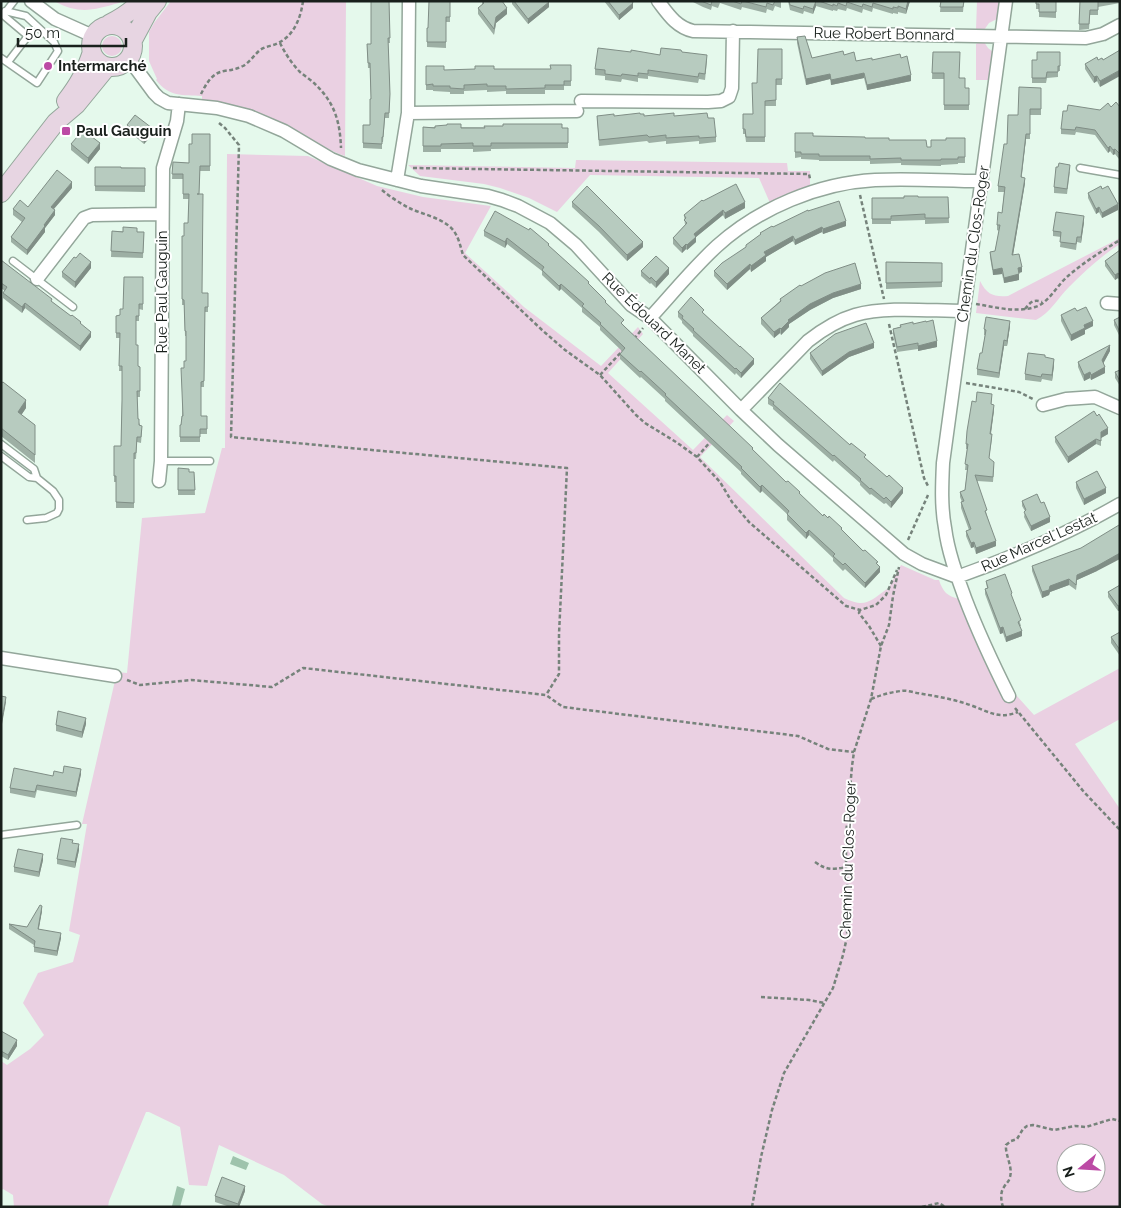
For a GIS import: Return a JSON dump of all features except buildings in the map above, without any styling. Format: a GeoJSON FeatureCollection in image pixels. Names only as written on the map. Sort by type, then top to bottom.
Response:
{"type":"FeatureCollection","features":[{"type":"Feature","properties":{"kind":"main road"},"geometry":{"type":"LineString","coordinates":[[1,193],[56,122],[86,69],[97,30],[125,16],[141,1]]}},
{"type":"Feature","properties":{"kind":"main road"},"geometry":{"type":"LineString","coordinates":[[133,40],[148,12],[157,1]]}},
{"type":"Feature","properties":{"kind":"main road"},"geometry":{"type":"LineString","coordinates":[[92,44],[95,59],[100,64],[108,67],[119,66],[129,59],[134,46],[130,34],[121,26],[109,24]]}},
{"type":"Feature","properties":{"kind":"main road"},"geometry":{"type":"LineString","coordinates":[[56,122],[76,105],[108,67]]}},
{"type":"Feature","properties":{"kind":"street"},"geometry":{"type":"LineString","coordinates":[[31,1],[92,44]]}},
{"type":"Feature","properties":{"kind":"street"},"geometry":{"type":"LineString","coordinates":[[397,180],[408,113],[410,1]]}},
{"type":"Feature","properties":{"kind":"street","name":"Rue Robert Bonnard"},"geometry":{"type":"LineString","coordinates":[[658,1],[676,23],[687,30],[693,31],[1091,38],[1120,25]]}},
{"type":"Feature","properties":{"kind":"street","name":"Chemin du Clos-Roger"},"geometry":{"type":"LineString","coordinates":[[1006,1],[943,464],[942,486],[945,530],[957,577],[978,632],[1009,696]]}},
{"type":"Feature","properties":{"kind":"street"},"geometry":{"type":"LineString","coordinates":[[408,113],[708,102],[725,99],[729,97],[732,88],[733,31]]}},
{"type":"Feature","properties":{"kind":"street","name":"Rue Édouard Manet"},"geometry":{"type":"LineString","coordinates":[[129,59],[154,93],[166,102],[217,108],[249,116],[284,131],[331,159],[358,170],[421,186],[488,196],[518,206],[550,223],[576,245],[631,305],[650,318],[778,446],[902,559],[957,577]]}},
{"type":"Feature","properties":{"kind":"street","name":"Rue Paul Gauguin"},"geometry":{"type":"LineString","coordinates":[[159,481],[161,461],[163,168],[177,121],[179,104]]}},
{"type":"Feature","properties":{"kind":"street"},"geometry":{"type":"LineString","coordinates":[[650,318],[717,246],[762,214],[783,204],[811,193],[857,182],[890,179],[981,181]]}},
{"type":"Feature","properties":{"kind":"street"},"geometry":{"type":"LineString","coordinates":[[37,279],[84,218],[92,215],[162,214]]}},
{"type":"Feature","properties":{"kind":"street"},"geometry":{"type":"LineString","coordinates":[[741,410],[808,341],[820,332],[845,319],[856,315],[886,310],[965,307]]}},
{"type":"Feature","properties":{"kind":"street"},"geometry":{"type":"LineString","coordinates":[[1043,405],[1066,399],[1095,397],[1120,408]]}},
{"type":"Feature","properties":{"kind":"street","name":"Rue Marcel Lestat"},"geometry":{"type":"LineString","coordinates":[[957,577],[1007,559],[1064,534],[1120,504]]}},
{"type":"Feature","properties":{"kind":"street"},"geometry":{"type":"LineString","coordinates":[[1,658],[115,676]]}},
{"type":"Feature","properties":{"kind":"lane"},"geometry":{"type":"LineString","coordinates":[[3,14],[14,1]]}},
{"type":"Feature","properties":{"kind":"lane"},"geometry":{"type":"LineString","coordinates":[[3,14],[28,36],[8,62]]}},
{"type":"Feature","properties":{"kind":"lane"},"geometry":{"type":"LineString","coordinates":[[1,58],[37,83],[58,51],[54,42],[26,16],[3,14]]}},
{"type":"Feature","properties":{"kind":"lane"},"geometry":{"type":"LineString","coordinates":[[1080,168],[1120,175]]}},
{"type":"Feature","properties":{"kind":"lane"},"geometry":{"type":"LineString","coordinates":[[13,261],[73,307]]}},
{"type":"Feature","properties":{"kind":"lane"},"geometry":{"type":"LineString","coordinates":[[1,444],[34,470],[37,478],[53,491],[59,500],[60,509],[57,513],[46,518],[26,520]]}},
{"type":"Feature","properties":{"kind":"lane"},"geometry":{"type":"LineString","coordinates":[[1,456],[29,477],[37,478]]}},
{"type":"Feature","properties":{"kind":"lane"},"geometry":{"type":"LineString","coordinates":[[161,461],[210,461]]}},
{"type":"Feature","properties":{"kind":"lane"},"geometry":{"type":"LineString","coordinates":[[1,835],[76,824]]}},
{"type":"Feature","properties":{"kind":"path"},"geometry":{"type":"LineString","coordinates":[[200,96],[206,84],[213,76],[243,66],[261,50],[280,43],[288,36],[295,27],[302,12],[303,1]]}},
{"type":"Feature","properties":{"kind":"path"},"geometry":{"type":"LineString","coordinates":[[280,43],[292,63],[322,91],[332,106],[340,126],[341,155]]}},
{"type":"Feature","properties":{"kind":"path"},"geometry":{"type":"LineString","coordinates":[[217,122],[225,128],[239,145],[231,437],[567,468],[559,634],[559,674],[546,695]]}},
{"type":"Feature","properties":{"kind":"path"},"geometry":{"type":"LineString","coordinates":[[397,180],[412,168],[809,174],[811,193]]}},
{"type":"Feature","properties":{"kind":"path"},"geometry":{"type":"LineString","coordinates":[[857,182],[886,310]]}},
{"type":"Feature","properties":{"kind":"path"},"geometry":{"type":"LineString","coordinates":[[378,187],[409,208],[436,218],[450,226],[458,238],[463,254],[542,330],[565,350],[600,375],[645,423],[697,456],[720,482],[732,502],[748,522],[846,606],[860,610],[876,604],[886,596],[902,559]]}},
{"type":"Feature","properties":{"kind":"path"},"geometry":{"type":"LineString","coordinates":[[965,307],[1034,308],[1051,296],[1067,276],[1120,240]]}},
{"type":"Feature","properties":{"kind":"path"},"geometry":{"type":"LineString","coordinates":[[1025,309],[1032,301],[1042,302]]}},
{"type":"Feature","properties":{"kind":"path","name":"Chemin du Clos-Roger"},"geometry":{"type":"LineString","coordinates":[[753,1207],[761,1157],[772,1110],[784,1073],[833,988],[843,955],[847,937],[846,835],[854,752],[871,698],[881,646],[889,625],[893,596],[902,559],[930,489],[924,478],[886,310]]}},
{"type":"Feature","properties":{"kind":"path"},"geometry":{"type":"LineString","coordinates":[[600,375],[650,318]]}},
{"type":"Feature","properties":{"kind":"path"},"geometry":{"type":"LineString","coordinates":[[955,381],[1019,392],[1043,405]]}},
{"type":"Feature","properties":{"kind":"path"},"geometry":{"type":"LineString","coordinates":[[697,456],[714,437]]}},
{"type":"Feature","properties":{"kind":"path"},"geometry":{"type":"LineString","coordinates":[[860,610],[859,613],[881,646]]}},
{"type":"Feature","properties":{"kind":"path"},"geometry":{"type":"LineString","coordinates":[[115,676],[140,684],[191,680],[272,687],[303,668],[546,695],[563,707],[798,736],[828,749],[854,752]]}},
{"type":"Feature","properties":{"kind":"path"},"geometry":{"type":"LineString","coordinates":[[871,698],[885,693],[903,691],[951,700],[992,714],[1003,716],[1018,712]]}},
{"type":"Feature","properties":{"kind":"path"},"geometry":{"type":"LineString","coordinates":[[1009,696],[1018,712],[1084,792],[1120,830]]}},
{"type":"Feature","properties":{"kind":"path"},"geometry":{"type":"LineString","coordinates":[[815,862],[830,870],[846,867]]}},
{"type":"Feature","properties":{"kind":"path"},"geometry":{"type":"LineString","coordinates":[[761,996],[825,1003]]}},
{"type":"Feature","properties":{"kind":"path"},"geometry":{"type":"LineString","coordinates":[[1003,1207],[1001,1192],[1002,1188],[1008,1184],[1011,1171],[1006,1145],[1017,1139],[1027,1126],[1033,1125],[1054,1130],[1075,1126],[1086,1127],[1112,1119],[1120,1121]]}},
{"type":"Feature","properties":{"kind":"path"},"geometry":{"type":"LineString","coordinates":[[922,1207],[939,1203],[945,1207]]}},
{"type":"Feature","properties":{"kind":"shaded area"},"geometry":{"type":"Polygon","coordinates":[[[54,1],[122,1],[102,8],[79,10],[54,1]]]}},
{"type":"Feature","properties":{"kind":"shaded area"},"geometry":{"type":"Polygon","coordinates":[[[171,1],[346,1],[345,156],[283,123],[260,114],[226,104],[202,100],[202,96],[176,94],[161,86],[156,80],[149,61],[149,32],[171,1]]]}},
{"type":"Feature","properties":{"kind":"shaded area"},"geometry":{"type":"Polygon","coordinates":[[[977,1],[1000,1],[997,19],[989,23],[984,30],[976,29],[977,1]]]}},
{"type":"Feature","properties":{"kind":"shaded area"},"geometry":{"type":"Polygon","coordinates":[[[112,36],[119,39],[122,46],[119,53],[112,56],[105,53],[102,46],[105,39],[112,36]]]}},
{"type":"Feature","properties":{"kind":"shaded area"},"geometry":{"type":"Polygon","coordinates":[[[984,42],[993,52],[989,80],[976,80],[976,44],[984,42]]]}},
{"type":"Feature","properties":{"kind":"shaded area"},"geometry":{"type":"Polygon","coordinates":[[[227,154],[308,156],[377,186],[423,197],[491,206],[465,253],[524,307],[601,366],[638,327],[643,334],[608,373],[693,450],[727,415],[734,421],[700,457],[844,598],[862,603],[871,600],[887,589],[887,591],[901,565],[939,580],[946,593],[959,599],[1001,690],[1016,695],[1034,715],[1120,668],[1120,719],[1075,744],[1120,809],[1120,1207],[330,1207],[322,1204],[284,1175],[219,1145],[207,1186],[189,1185],[180,1127],[146,1112],[108,1207],[14,1207],[13,1195],[3,1189],[1,1190],[1,1061],[7,1065],[30,1049],[44,1035],[23,1003],[38,973],[73,962],[80,935],[69,931],[87,824],[82,824],[117,672],[127,673],[142,518],[205,513],[222,448],[225,448],[227,154]]]}},
{"type":"Feature","properties":{"kind":"shaded area"},"geometry":{"type":"Polygon","coordinates":[[[576,160],[787,163],[788,171],[810,171],[810,187],[770,203],[759,178],[590,175],[557,212],[529,198],[500,188],[484,184],[420,176],[408,165],[575,168],[576,160]]]}},
{"type":"Feature","properties":{"kind":"shaded area"},"geometry":{"type":"Polygon","coordinates":[[[1120,238],[1120,244],[1087,270],[1050,309],[1036,320],[976,313],[980,281],[991,294],[1008,296],[1120,238]]]}},
{"type":"Feature","properties":{"kind":"shaded area"},"geometry":{"type":"Polygon","coordinates":[[[233,1156],[249,1163],[246,1170],[230,1164],[233,1156]]]}},
{"type":"Feature","properties":{"kind":"shaded area"},"geometry":{"type":"Polygon","coordinates":[[[177,1186],[185,1189],[180,1207],[172,1206],[177,1186]]]}},
{"type":"Feature","properties":{"kind":"place","name":"Intermarché"},"geometry":{"type":"Point","coordinates":[48,66]}},
{"type":"Feature","properties":{"kind":"place","name":"Paul Gauguin"},"geometry":{"type":"Point","coordinates":[66,131]}}]}
